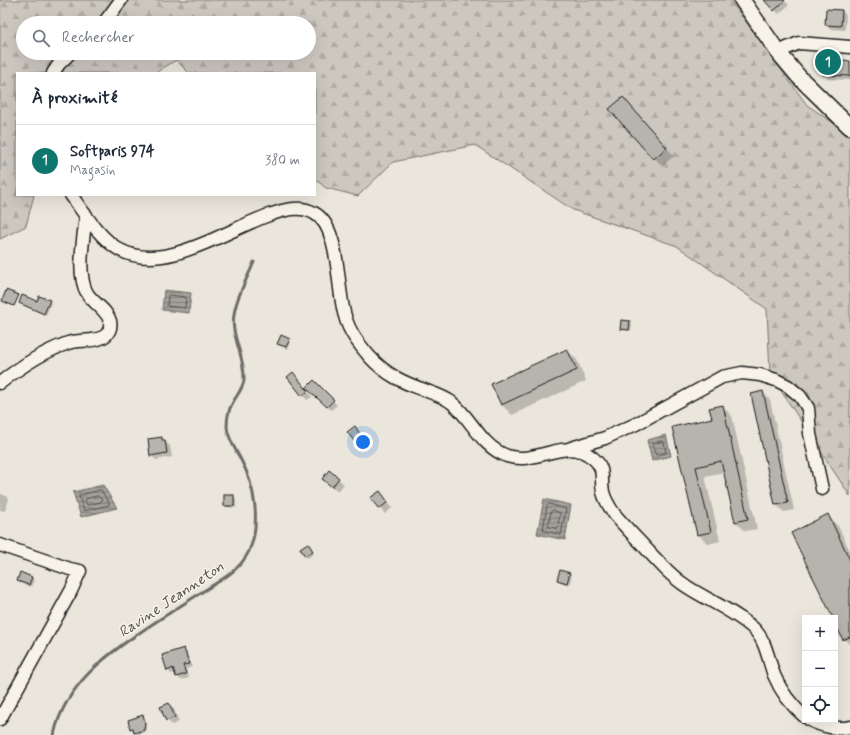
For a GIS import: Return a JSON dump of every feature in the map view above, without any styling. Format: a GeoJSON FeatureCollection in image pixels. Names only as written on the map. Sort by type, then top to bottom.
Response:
{"type":"FeatureCollection","features":[{"type":"Feature","properties":{"kind":"street"},"geometry":{"type":"LineString","coordinates":[[109,16],[121,0]]}},
{"type":"Feature","properties":{"kind":"street"},"geometry":{"type":"LineString","coordinates":[[742,0],[778,52],[799,78],[850,127]]}},
{"type":"Feature","properties":{"kind":"street"},"geometry":{"type":"LineString","coordinates":[[778,52],[799,43],[850,47]]}},
{"type":"Feature","properties":{"kind":"street"},"geometry":{"type":"LineString","coordinates":[[54,72],[63,60]]}},
{"type":"Feature","properties":{"kind":"street"},"geometry":{"type":"LineString","coordinates":[[72,196],[106,240],[118,249],[134,256],[149,258],[188,250],[253,221],[288,208],[306,210],[315,213],[322,219],[329,230],[335,247],[339,286],[345,319],[352,335],[371,358],[392,376],[403,383],[442,397],[452,403],[480,437],[496,451],[515,458],[528,458],[605,438],[630,427],[722,377],[742,373],[760,375],[776,380],[788,386],[800,396],[808,408],[810,434],[822,489]]}},
{"type":"Feature","properties":{"kind":"street"},"geometry":{"type":"LineString","coordinates":[[0,383],[35,358],[69,343],[97,339],[106,336],[110,330],[108,316],[87,293],[83,280],[81,257],[86,215]]}},
{"type":"Feature","properties":{"kind":"street"},"geometry":{"type":"LineString","coordinates":[[571,448],[583,451],[599,464],[602,471],[603,493],[610,508],[657,560],[684,585],[740,618],[753,628],[760,637],[774,676],[794,708],[802,715]]}},
{"type":"Feature","properties":{"kind":"street"},"geometry":{"type":"LineString","coordinates":[[0,545],[80,571],[0,719]]}},
{"type":"Feature","properties":{"kind":"street"},"geometry":{"type":"LineString","coordinates":[[815,723],[832,727],[850,727]]}},
{"type":"Feature","properties":{"kind":"green space"},"geometry":{"type":"Polygon","coordinates":[[[0,0],[730,0],[807,105],[850,134],[850,496],[770,374],[767,309],[677,246],[573,210],[475,145],[393,162],[358,196],[326,188],[316,180],[316,72],[188,72],[176,60],[157,72],[16,72],[16,196],[34,196],[26,226],[0,239],[0,0]]]}},
{"type":"Feature","properties":{"kind":"water"},"geometry":{"type":"Polygon","coordinates":[[[164,290],[191,293],[189,313],[162,310],[164,290]]]}},
{"type":"Feature","properties":{"kind":"water"},"geometry":{"type":"Polygon","coordinates":[[[666,435],[671,456],[652,461],[647,440],[666,435]]]}},
{"type":"Feature","properties":{"kind":"water"},"geometry":{"type":"Polygon","coordinates":[[[103,485],[117,508],[81,517],[73,492],[103,485]]]}},
{"type":"Feature","properties":{"kind":"water"},"geometry":{"type":"Polygon","coordinates":[[[544,499],[571,505],[565,540],[537,534],[544,499]]]}},
{"type":"Feature","properties":{"kind":"building"},"geometry":{"type":"Polygon","coordinates":[[[764,0],[785,0],[774,11],[764,0]]]}},
{"type":"Feature","properties":{"kind":"building"},"geometry":{"type":"Polygon","coordinates":[[[826,9],[842,10],[841,26],[825,25],[826,9]]]}},
{"type":"Feature","properties":{"kind":"building"},"geometry":{"type":"Polygon","coordinates":[[[817,57],[850,61],[850,76],[823,75],[823,70],[816,70],[817,57]]]}},
{"type":"Feature","properties":{"kind":"building"},"geometry":{"type":"Polygon","coordinates":[[[623,97],[667,148],[653,159],[609,109],[623,97]]]}},
{"type":"Feature","properties":{"kind":"building"},"geometry":{"type":"Polygon","coordinates":[[[6,290],[19,295],[14,306],[2,301],[6,290]]]}},
{"type":"Feature","properties":{"kind":"building"},"geometry":{"type":"Polygon","coordinates":[[[22,295],[37,301],[39,296],[50,300],[44,314],[19,303],[22,295]]]}},
{"type":"Feature","properties":{"kind":"building"},"geometry":{"type":"Polygon","coordinates":[[[621,320],[630,321],[629,330],[620,329],[621,320]]]}},
{"type":"Feature","properties":{"kind":"building"},"geometry":{"type":"Polygon","coordinates":[[[281,335],[290,339],[286,347],[277,344],[281,335]]]}},
{"type":"Feature","properties":{"kind":"building"},"geometry":{"type":"Polygon","coordinates":[[[567,349],[577,370],[501,405],[491,384],[567,349]]]}},
{"type":"Feature","properties":{"kind":"building"},"geometry":{"type":"Polygon","coordinates":[[[293,372],[308,391],[302,396],[287,377],[293,372]]]}},
{"type":"Feature","properties":{"kind":"building"},"geometry":{"type":"Polygon","coordinates":[[[314,380],[334,400],[327,407],[306,388],[314,380]]]}},
{"type":"Feature","properties":{"kind":"building"},"geometry":{"type":"Polygon","coordinates":[[[763,391],[788,503],[775,505],[751,394],[763,391]]]}},
{"type":"Feature","properties":{"kind":"building"},"geometry":{"type":"Polygon","coordinates":[[[723,405],[748,519],[735,522],[721,461],[696,467],[711,532],[697,535],[672,427],[712,418],[709,408],[723,405]]]}},
{"type":"Feature","properties":{"kind":"building"},"geometry":{"type":"Polygon","coordinates":[[[355,426],[362,437],[355,442],[347,432],[355,426]]]}},
{"type":"Feature","properties":{"kind":"building"},"geometry":{"type":"Polygon","coordinates":[[[162,437],[162,440],[165,440],[167,453],[150,456],[148,439],[162,437]]]}},
{"type":"Feature","properties":{"kind":"building"},"geometry":{"type":"Polygon","coordinates":[[[329,470],[339,478],[332,487],[322,479],[329,470]]]}},
{"type":"Feature","properties":{"kind":"building"},"geometry":{"type":"Polygon","coordinates":[[[380,491],[388,502],[379,509],[370,498],[380,491]]]}},
{"type":"Feature","properties":{"kind":"building"},"geometry":{"type":"Polygon","coordinates":[[[224,495],[234,495],[234,506],[224,506],[224,495]]]}},
{"type":"Feature","properties":{"kind":"building"},"geometry":{"type":"Polygon","coordinates":[[[828,514],[850,560],[850,637],[843,640],[838,629],[838,615],[832,615],[791,533],[828,514]]]}},
{"type":"Feature","properties":{"kind":"building"},"geometry":{"type":"Polygon","coordinates":[[[308,543],[313,551],[305,556],[300,548],[308,543]]]}},
{"type":"Feature","properties":{"kind":"building"},"geometry":{"type":"Polygon","coordinates":[[[560,570],[570,573],[567,583],[557,580],[560,570]]]}},
{"type":"Feature","properties":{"kind":"building"},"geometry":{"type":"Polygon","coordinates":[[[20,572],[32,577],[29,585],[17,581],[20,572]]]}},
{"type":"Feature","properties":{"kind":"building"},"geometry":{"type":"Polygon","coordinates":[[[184,648],[189,664],[183,665],[186,674],[176,677],[173,668],[167,671],[162,655],[184,648]]]}},
{"type":"Feature","properties":{"kind":"building"},"geometry":{"type":"Polygon","coordinates":[[[169,703],[175,717],[166,721],[160,707],[169,703]]]}},
{"type":"Feature","properties":{"kind":"building"},"geometry":{"type":"Polygon","coordinates":[[[143,715],[145,722],[144,730],[134,733],[133,728],[130,729],[128,720],[143,715]]]}},
{"type":"Feature","properties":{"kind":"waterway","name":"Ravine Jeanneton"},"geometry":{"type":"LineString","coordinates":[[54,735],[60,716],[68,700],[78,685],[91,671],[105,658],[135,636],[235,570],[249,551],[255,529],[255,505],[253,493],[246,470],[231,440],[227,427],[230,410],[244,380],[242,361],[234,330],[234,312],[254,262]]}},
{"type":"Feature","properties":{"kind":"place","name":"Softparis 974"},"geometry":{"type":"Point","coordinates":[828,62]}}]}
